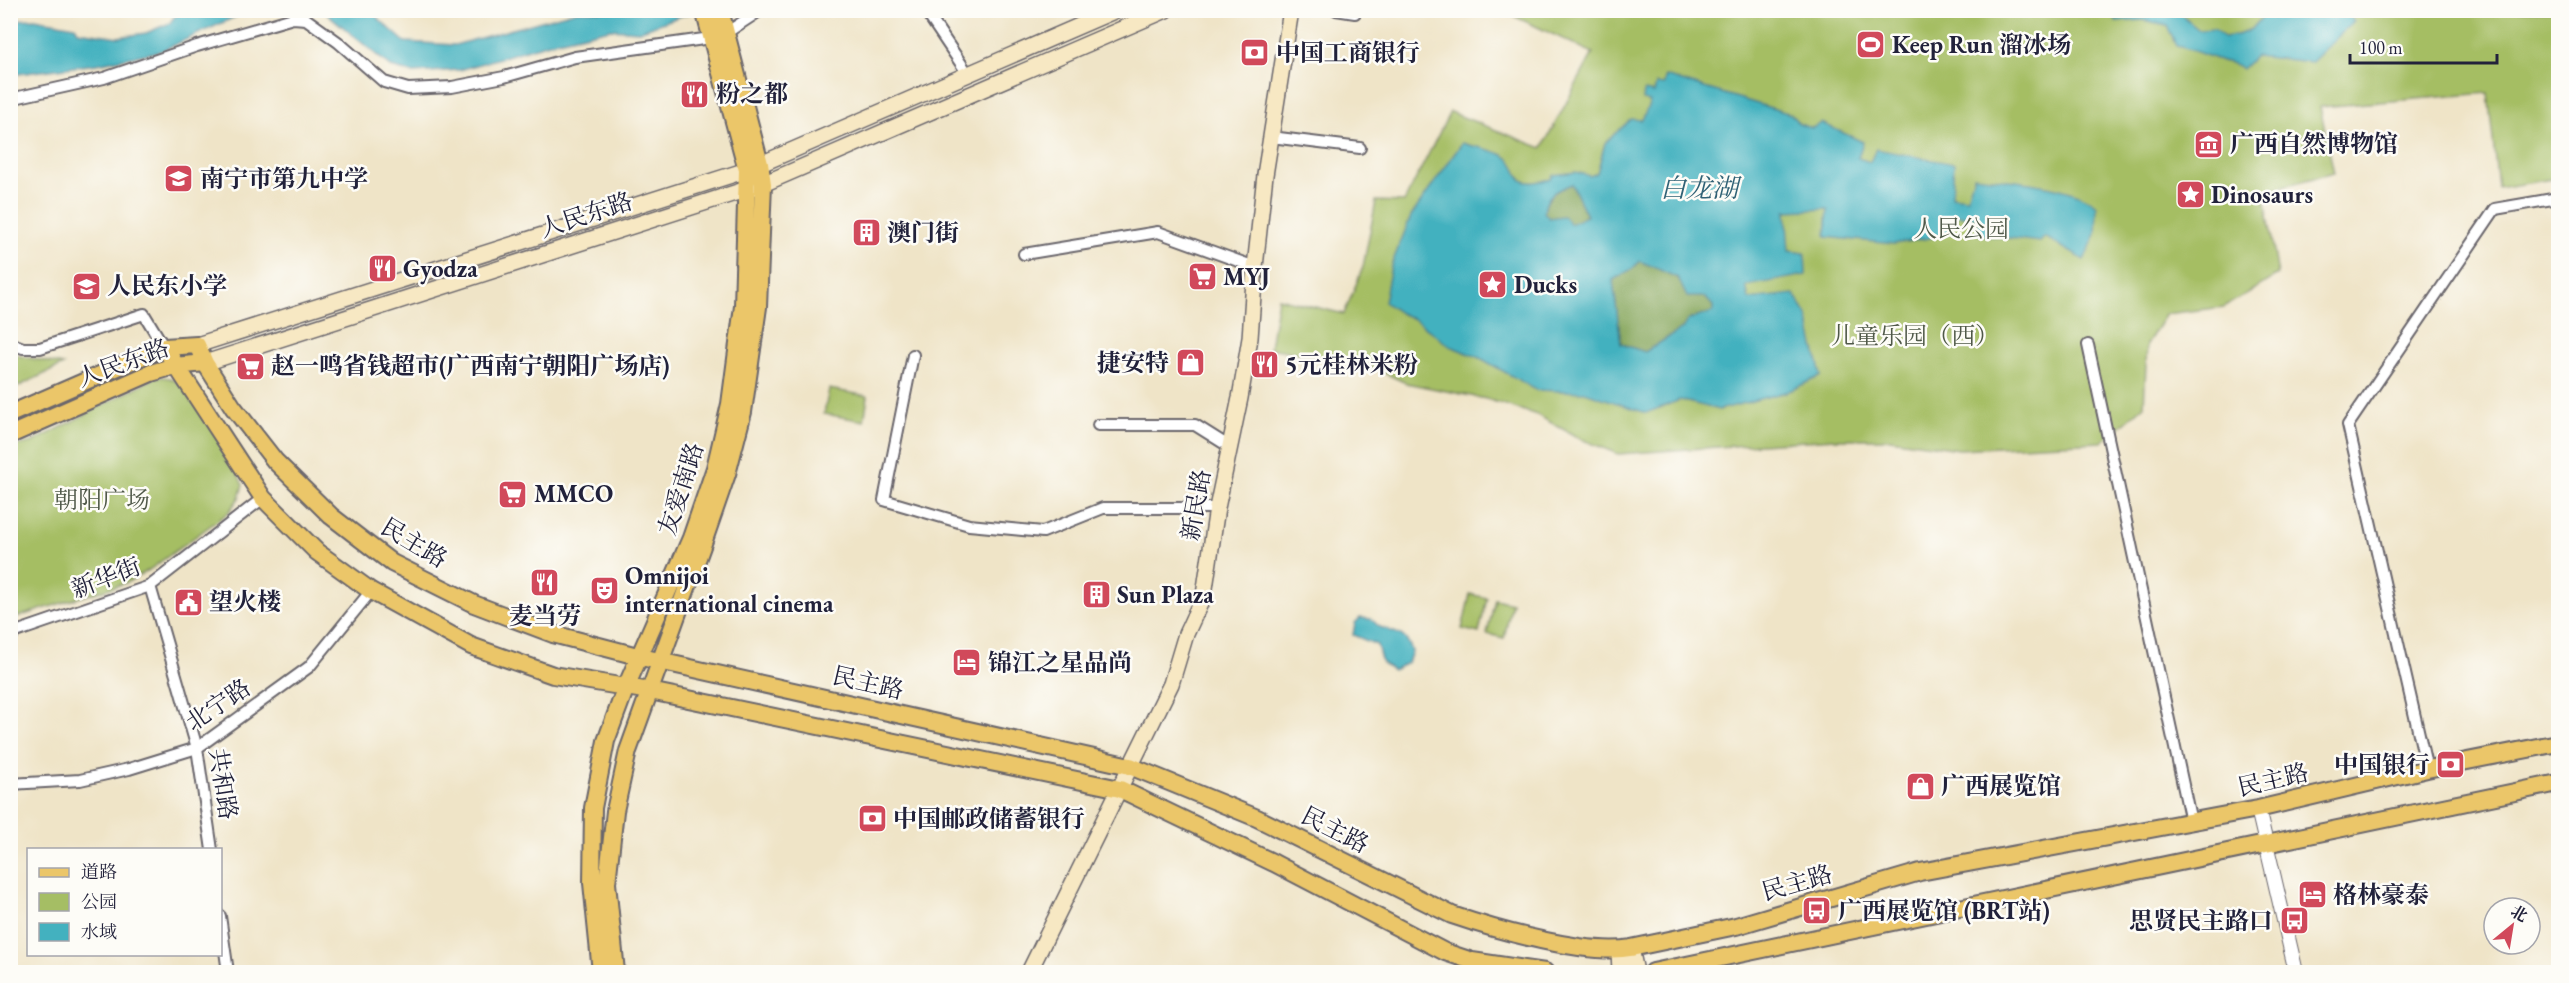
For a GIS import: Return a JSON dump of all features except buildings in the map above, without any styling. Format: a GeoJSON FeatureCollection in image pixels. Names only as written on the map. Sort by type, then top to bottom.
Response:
{"type":"FeatureCollection","features":[{"type":"Feature","properties":{"kind":"main road","name":"友爱南路"},"geometry":{"type":"LineString","coordinates":[[616,972],[607,883],[615,811],[628,751],[662,662],[727,474],[743,412],[758,307],[753,167],[718,27],[704,10]]}},
{"type":"Feature","properties":{"kind":"main road","name":"人民东路"},"geometry":{"type":"LineString","coordinates":[[10,414],[164,347],[197,345],[753,167],[1116,10]]}},
{"type":"Feature","properties":{"kind":"main road","name":"人民东路"},"geometry":{"type":"LineString","coordinates":[[10,435],[151,374],[175,366],[205,363],[755,186],[1166,10]]}},
{"type":"Feature","properties":{"kind":"main road","name":"新民路"},"geometry":{"type":"LineString","coordinates":[[1029,972],[1171,684],[1186,634],[1204,595],[1217,508],[1250,338],[1255,267],[1271,137],[1291,10]]}},
{"type":"Feature","properties":{"kind":"main road","name":"友爱南路"},"geometry":{"type":"LineString","coordinates":[[601,972],[592,883],[593,808],[606,741],[626,687],[691,538],[715,468],[730,404],[755,186]]}},
{"type":"Feature","properties":{"kind":"main road","name":"民主路"},"geometry":{"type":"LineString","coordinates":[[197,345],[205,363],[233,407],[275,461],[331,516],[392,563],[474,604],[553,633],[640,657],[1130,766],[1257,818],[1452,915],[1485,926],[1587,948],[1625,949],[1736,926],[1920,872],[2258,809],[2427,769],[2559,743]]}},
{"type":"Feature","properties":{"kind":"main road"},"geometry":{"type":"LineString","coordinates":[[164,347],[262,498],[317,552],[371,591],[471,646],[553,675],[650,691],[1120,789],[1274,863],[1445,952],[1472,961],[1545,972]]}},
{"type":"Feature","properties":{"kind":"main road"},"geometry":{"type":"LineString","coordinates":[[1653,972],[2267,842],[2559,783]]}},
{"type":"Feature","properties":{"kind":"main road"},"geometry":{"type":"LineString","coordinates":[[1620,972],[1625,949]]}},
{"type":"Feature","properties":{"kind":"main road"},"geometry":{"type":"LineString","coordinates":[[1625,949],[1636,972]]}},
{"type":"Feature","properties":{"kind":"street"},"geometry":{"type":"LineString","coordinates":[[10,99],[104,78],[197,46],[293,18],[306,19],[338,42],[384,82],[408,89],[452,87],[504,77],[574,57],[718,27],[761,10]]}},
{"type":"Feature","properties":{"kind":"street"},"geometry":{"type":"LineString","coordinates":[[925,10],[968,74]]}},
{"type":"Feature","properties":{"kind":"street"},"geometry":{"type":"LineString","coordinates":[[1336,10],[1355,13]]}},
{"type":"Feature","properties":{"kind":"street"},"geometry":{"type":"LineString","coordinates":[[1271,137],[1360,148]]}},
{"type":"Feature","properties":{"kind":"street"},"geometry":{"type":"LineString","coordinates":[[2427,769],[2348,425],[2495,209],[2559,198]]}},
{"type":"Feature","properties":{"kind":"street"},"geometry":{"type":"LineString","coordinates":[[1024,254],[1158,232],[1255,267]]}},
{"type":"Feature","properties":{"kind":"street"},"geometry":{"type":"LineString","coordinates":[[10,343],[23,348],[40,348],[144,314],[164,347]]}},
{"type":"Feature","properties":{"kind":"street"},"geometry":{"type":"LineString","coordinates":[[2088,345],[2192,822]]}},
{"type":"Feature","properties":{"kind":"street"},"geometry":{"type":"LineString","coordinates":[[913,355],[884,500],[969,525],[1043,532],[1103,508],[1217,508]]}},
{"type":"Feature","properties":{"kind":"street"},"geometry":{"type":"LineString","coordinates":[[1098,425],[1196,425],[1230,447]]}},
{"type":"Feature","properties":{"kind":"street","name":"新华街"},"geometry":{"type":"LineString","coordinates":[[10,634],[150,586],[262,498]]}},
{"type":"Feature","properties":{"kind":"street","name":"共和路"},"geometry":{"type":"LineString","coordinates":[[150,586],[196,748],[212,848]]}},
{"type":"Feature","properties":{"kind":"street","name":"北宁路"},"geometry":{"type":"LineString","coordinates":[[10,784],[80,780],[129,769],[196,748],[309,667],[371,591]]}},
{"type":"Feature","properties":{"kind":"street"},"geometry":{"type":"LineString","coordinates":[[2258,809],[2296,972]]}},
{"type":"Feature","properties":{"kind":"street"},"geometry":{"type":"LineString","coordinates":[[222,930],[228,972]]}},
{"type":"Feature","properties":{"kind":"green space","name":"人民公园"},"geometry":{"type":"Polygon","coordinates":[[[1503,11],[2558,11],[2558,178],[2498,188],[2488,93],[2320,107],[2334,173],[2264,191],[2278,275],[2224,307],[2166,314],[2147,344],[2144,406],[2102,442],[1959,449],[1890,439],[1834,439],[1618,454],[1581,439],[1537,415],[1486,399],[1406,383],[1371,367],[1270,348],[1278,298],[1344,314],[1363,267],[1376,201],[1404,202],[1450,112],[1542,148],[1593,53],[1503,11]]]}},
{"type":"Feature","properties":{"kind":"green space"},"geometry":{"type":"Polygon","coordinates":[[[1572,184],[1587,216],[1570,225],[1549,218],[1544,212],[1547,201],[1561,188],[1572,184]]]}},
{"type":"Feature","properties":{"kind":"green space"},"geometry":{"type":"Polygon","coordinates":[[[1640,261],[1679,279],[1713,305],[1713,312],[1688,320],[1682,329],[1645,352],[1621,344],[1613,280],[1632,269],[1640,261]]]}},
{"type":"Feature","properties":{"kind":"green space"},"geometry":{"type":"Polygon","coordinates":[[[11,354],[63,365],[11,390],[11,354]]]}},
{"type":"Feature","properties":{"kind":"green space","name":"朝阳广场"},"geometry":{"type":"Polygon","coordinates":[[[156,377],[168,377],[174,380],[203,413],[243,485],[239,498],[228,513],[149,570],[126,583],[11,619],[10,447],[33,442],[156,377]]]}},
{"type":"Feature","properties":{"kind":"green space"},"geometry":{"type":"Polygon","coordinates":[[[829,389],[868,396],[864,421],[824,414],[829,389]]]}},
{"type":"Feature","properties":{"kind":"green space"},"geometry":{"type":"Polygon","coordinates":[[[1470,594],[1487,598],[1479,633],[1462,629],[1470,594]]]}},
{"type":"Feature","properties":{"kind":"green space"},"geometry":{"type":"Polygon","coordinates":[[[1495,599],[1512,603],[1504,638],[1487,634],[1495,599]]]}},
{"type":"Feature","properties":{"kind":"water"},"geometry":{"type":"Polygon","coordinates":[[[186,11],[248,11],[161,51],[97,64],[11,75],[11,20],[35,19],[75,26],[78,31],[118,37],[146,33],[170,23],[174,17],[186,11]]]}},
{"type":"Feature","properties":{"kind":"water"},"geometry":{"type":"Polygon","coordinates":[[[324,11],[370,11],[405,42],[455,45],[577,11],[695,11],[639,31],[610,29],[549,43],[460,70],[413,73],[391,67],[324,11]]]}},
{"type":"Feature","properties":{"kind":"water"},"geometry":{"type":"Polygon","coordinates":[[[2114,11],[2181,11],[2180,14],[2199,30],[2214,29],[2224,37],[2250,30],[2266,11],[2343,11],[2354,21],[2312,62],[2255,56],[2242,69],[2234,64],[2176,46],[2167,25],[2142,20],[2116,22],[2114,11]]]}},
{"type":"Feature","properties":{"kind":"water","name":"白龙湖"},"geometry":{"type":"Polygon","coordinates":[[[1665,76],[1791,114],[1799,124],[1812,128],[1822,123],[1863,142],[1858,158],[1870,162],[1876,149],[1954,164],[1952,196],[1967,198],[1974,176],[2057,188],[2073,193],[2097,206],[2096,234],[2084,260],[2045,237],[2040,242],[1978,234],[1979,218],[1956,215],[1951,232],[1946,235],[1894,244],[1826,237],[1828,209],[1786,211],[1789,251],[1805,253],[1806,275],[1746,286],[1749,299],[1794,294],[1807,315],[1821,376],[1789,391],[1719,410],[1680,400],[1646,413],[1585,392],[1536,390],[1482,359],[1450,346],[1414,319],[1384,302],[1391,266],[1411,216],[1462,143],[1503,155],[1514,165],[1518,176],[1527,182],[1537,182],[1551,179],[1553,175],[1576,172],[1590,176],[1597,173],[1605,143],[1631,119],[1642,120],[1650,102],[1643,100],[1644,91],[1654,93],[1656,84],[1664,85],[1665,76]],[[1572,184],[1557,191],[1547,201],[1544,212],[1549,218],[1563,216],[1570,224],[1587,216],[1572,184]],[[1640,261],[1632,269],[1613,280],[1621,344],[1645,352],[1682,329],[1688,320],[1713,312],[1713,306],[1705,297],[1687,297],[1678,278],[1640,261]]]}},
{"type":"Feature","properties":{"kind":"water"},"geometry":{"type":"Polygon","coordinates":[[[1360,618],[1371,619],[1380,627],[1405,638],[1412,651],[1408,663],[1393,670],[1382,663],[1377,645],[1353,635],[1355,623],[1360,618]]]}},
{"type":"Feature","properties":{"kind":"place","name":"Keep Run 溜冰场"},"geometry":{"type":"Point","coordinates":[1871,45]}},
{"type":"Feature","properties":{"kind":"place","name":"中国工商银行"},"geometry":{"type":"Point","coordinates":[1255,53]}},
{"type":"Feature","properties":{"kind":"place","name":"粉之都"},"geometry":{"type":"Point","coordinates":[695,94]}},
{"type":"Feature","properties":{"kind":"place","name":"广西自然博物馆"},"geometry":{"type":"Point","coordinates":[2209,144]}},
{"type":"Feature","properties":{"kind":"place","name":"南宁市第九中学"},"geometry":{"type":"Point","coordinates":[179,179]}},
{"type":"Feature","properties":{"kind":"place","name":"Dinosaurs"},"geometry":{"type":"Point","coordinates":[2190,195]}},
{"type":"Feature","properties":{"kind":"place","name":"澳门街"},"geometry":{"type":"Point","coordinates":[866,233]}},
{"type":"Feature","properties":{"kind":"place","name":"Gyodza"},"geometry":{"type":"Point","coordinates":[382,269]}},
{"type":"Feature","properties":{"kind":"place","name":"MYJ"},"geometry":{"type":"Point","coordinates":[1202,277]}},
{"type":"Feature","properties":{"kind":"place","name":"Ducks"},"geometry":{"type":"Point","coordinates":[1493,285]}},
{"type":"Feature","properties":{"kind":"place","name":"人民东小学"},"geometry":{"type":"Point","coordinates":[86,286]}},
{"type":"Feature","properties":{"kind":"place","name":"捷安特"},"geometry":{"type":"Point","coordinates":[1190,363]}},
{"type":"Feature","properties":{"kind":"place","name":"5元桂林米粉"},"geometry":{"type":"Point","coordinates":[1264,365]}},
{"type":"Feature","properties":{"kind":"place","name":"赵一鸣省钱超市(广西南宁朝阳广场店)"},"geometry":{"type":"Point","coordinates":[250,366]}},
{"type":"Feature","properties":{"kind":"place","name":"MMCO"},"geometry":{"type":"Point","coordinates":[513,494]}},
{"type":"Feature","properties":{"kind":"place","name":"麦当劳"},"geometry":{"type":"Point","coordinates":[545,583]}},
{"type":"Feature","properties":{"kind":"place","name":"Omnijoi international cinema"},"geometry":{"type":"Point","coordinates":[604,590]}},
{"type":"Feature","properties":{"kind":"place","name":"Sun Plaza"},"geometry":{"type":"Point","coordinates":[1096,595]}},
{"type":"Feature","properties":{"kind":"place","name":"望火楼"},"geometry":{"type":"Point","coordinates":[188,602]}},
{"type":"Feature","properties":{"kind":"place","name":"锦江之星品尚"},"geometry":{"type":"Point","coordinates":[967,663]}},
{"type":"Feature","properties":{"kind":"place","name":"中国银行"},"geometry":{"type":"Point","coordinates":[2451,765]}},
{"type":"Feature","properties":{"kind":"place","name":"广西展览馆"},"geometry":{"type":"Point","coordinates":[1920,786]}},
{"type":"Feature","properties":{"kind":"place","name":"中国邮政储蓄银行"},"geometry":{"type":"Point","coordinates":[872,819]}},
{"type":"Feature","properties":{"kind":"place","name":"格林豪泰"},"geometry":{"type":"Point","coordinates":[2312,895]}},
{"type":"Feature","properties":{"kind":"place","name":"广西展览馆 (BRT站)"},"geometry":{"type":"Point","coordinates":[1817,911]}},
{"type":"Feature","properties":{"kind":"place","name":"思贤民主路口"},"geometry":{"type":"Point","coordinates":[2294,921]}},
{"type":"Feature","properties":{"kind":"park label","name":"儿童乐园（西）"},"geometry":{"type":"Point","coordinates":[1915,336]}}]}
